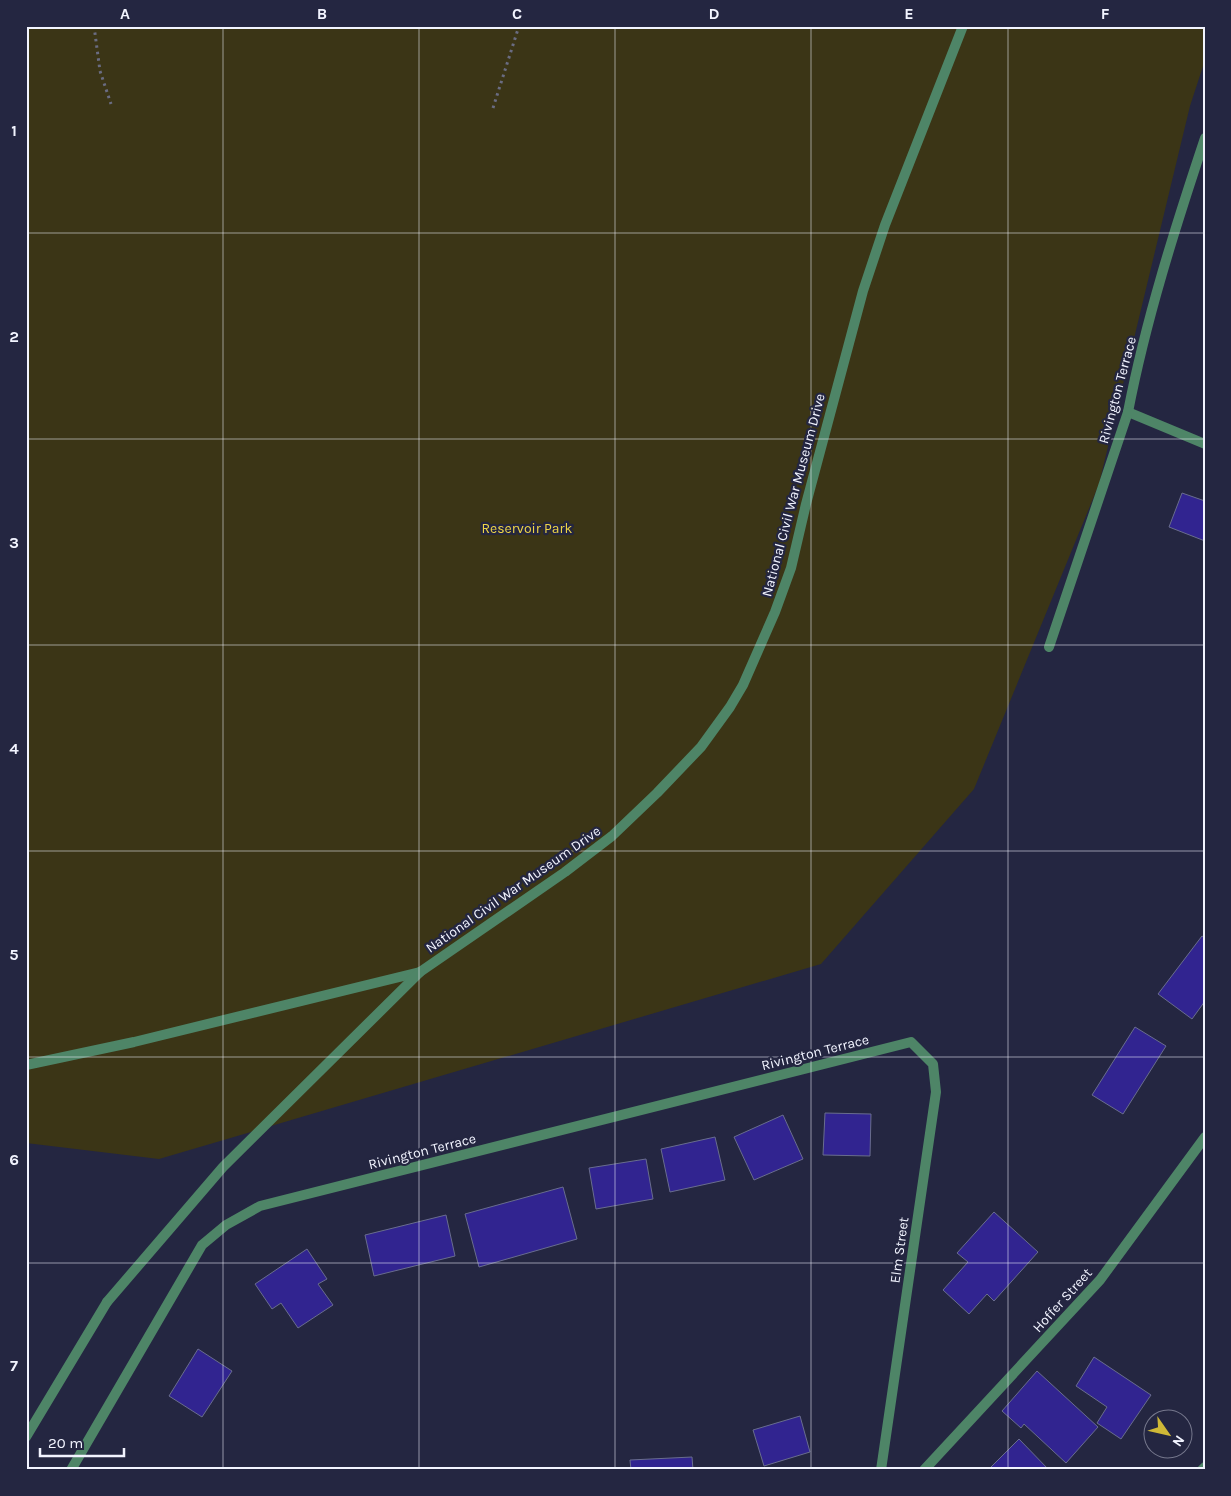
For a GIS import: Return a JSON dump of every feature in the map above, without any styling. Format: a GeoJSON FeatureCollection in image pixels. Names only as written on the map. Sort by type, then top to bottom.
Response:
{"type":"FeatureCollection","features":[{"type":"Feature","properties":{"kind":"street","name":"National Civil War Museum Drive"},"geometry":{"type":"LineString","coordinates":[[26,1065],[134,1042],[420,972],[565,872],[612,836],[701,747],[730,707],[743,685],[766,637],[790,568],[863,291],[885,225],[963,26]]}},
{"type":"Feature","properties":{"kind":"street","name":"Rivington Terrace"},"geometry":{"type":"LineString","coordinates":[[1049,647],[1128,412],[1135,374],[1174,231],[1205,138]]}},
{"type":"Feature","properties":{"kind":"street"},"geometry":{"type":"LineString","coordinates":[[1128,412],[1205,444]]}},
{"type":"Feature","properties":{"kind":"street"},"geometry":{"type":"LineString","coordinates":[[26,1436],[107,1302],[222,1167],[420,972]]}},
{"type":"Feature","properties":{"kind":"street","name":"Rivington Terrace"},"geometry":{"type":"LineString","coordinates":[[71,1470],[202,1245],[226,1225],[260,1206],[911,1042]]}},
{"type":"Feature","properties":{"kind":"street","name":"Elm Street"},"geometry":{"type":"LineString","coordinates":[[881,1470],[936,1092],[933,1064],[911,1042]]}},
{"type":"Feature","properties":{"kind":"street","name":"Hoffer Street"},"geometry":{"type":"LineString","coordinates":[[924,1470],[1100,1280],[1205,1137]]}},
{"type":"Feature","properties":{"kind":"street"},"geometry":{"type":"LineString","coordinates":[[1202,1470],[1205,1467]]}},
{"type":"Feature","properties":{"kind":"path"},"geometry":{"type":"LineString","coordinates":[[94,26],[100,71],[111,104]]}},
{"type":"Feature","properties":{"kind":"path"},"geometry":{"type":"LineString","coordinates":[[493,108],[520,26]]}},
{"type":"Feature","properties":{"kind":"green space","name":"Reservoir Park"},"geometry":{"type":"Polygon","coordinates":[[[26,26],[1205,26],[1205,60],[1190,106],[1099,484],[974,789],[821,964],[159,1159],[26,1143],[26,26]]]}},
{"type":"Feature","properties":{"kind":"building"},"geometry":{"type":"Polygon","coordinates":[[[1182,493],[1205,501],[1205,541],[1169,527],[1182,493]]]}},
{"type":"Feature","properties":{"kind":"building"},"geometry":{"type":"Polygon","coordinates":[[[1202,936],[1205,938],[1205,1001],[1192,1019],[1158,994],[1202,936]]]}},
{"type":"Feature","properties":{"kind":"building"},"geometry":{"type":"Polygon","coordinates":[[[1135,1027],[1166,1046],[1123,1114],[1092,1095],[1135,1027]]]}},
{"type":"Feature","properties":{"kind":"building"},"geometry":{"type":"Polygon","coordinates":[[[825,1113],[871,1114],[870,1156],[823,1155],[825,1113]]]}},
{"type":"Feature","properties":{"kind":"building"},"geometry":{"type":"Polygon","coordinates":[[[783,1115],[803,1159],[754,1180],[734,1137],[783,1115]]]}},
{"type":"Feature","properties":{"kind":"building"},"geometry":{"type":"Polygon","coordinates":[[[715,1137],[725,1180],[670,1192],[661,1149],[715,1137]]]}},
{"type":"Feature","properties":{"kind":"building"},"geometry":{"type":"Polygon","coordinates":[[[646,1159],[653,1199],[596,1209],[589,1168],[646,1159]]]}},
{"type":"Feature","properties":{"kind":"building"},"geometry":{"type":"Polygon","coordinates":[[[563,1187],[577,1239],[479,1267],[465,1214],[563,1187]]]}},
{"type":"Feature","properties":{"kind":"building"},"geometry":{"type":"Polygon","coordinates":[[[994,1212],[1038,1252],[994,1301],[987,1294],[969,1314],[943,1290],[968,1262],[957,1253],[994,1212]]]}},
{"type":"Feature","properties":{"kind":"building"},"geometry":{"type":"Polygon","coordinates":[[[446,1215],[455,1256],[374,1276],[365,1235],[446,1215]]]}},
{"type":"Feature","properties":{"kind":"building"},"geometry":{"type":"Polygon","coordinates":[[[307,1249],[327,1279],[318,1284],[333,1305],[298,1328],[281,1303],[272,1309],[255,1284],[307,1249]]]}},
{"type":"Feature","properties":{"kind":"building"},"geometry":{"type":"Polygon","coordinates":[[[198,1349],[232,1371],[202,1417],[169,1396],[198,1349]]]}},
{"type":"Feature","properties":{"kind":"building"},"geometry":{"type":"Polygon","coordinates":[[[1094,1357],[1151,1395],[1121,1439],[1097,1423],[1107,1407],[1076,1386],[1094,1357]]]}},
{"type":"Feature","properties":{"kind":"building"},"geometry":{"type":"Polygon","coordinates":[[[1037,1371],[1098,1427],[1066,1463],[1024,1424],[1021,1428],[1002,1411],[1037,1371]]]}},
{"type":"Feature","properties":{"kind":"building"},"geometry":{"type":"Polygon","coordinates":[[[800,1416],[810,1452],[764,1466],[753,1430],[800,1416]]]}},
{"type":"Feature","properties":{"kind":"building"},"geometry":{"type":"Polygon","coordinates":[[[1019,1439],[1049,1470],[988,1470],[1019,1439]]]}},
{"type":"Feature","properties":{"kind":"building"},"geometry":{"type":"Polygon","coordinates":[[[692,1457],[693,1470],[631,1470],[630,1460],[692,1457]]]}}]}
